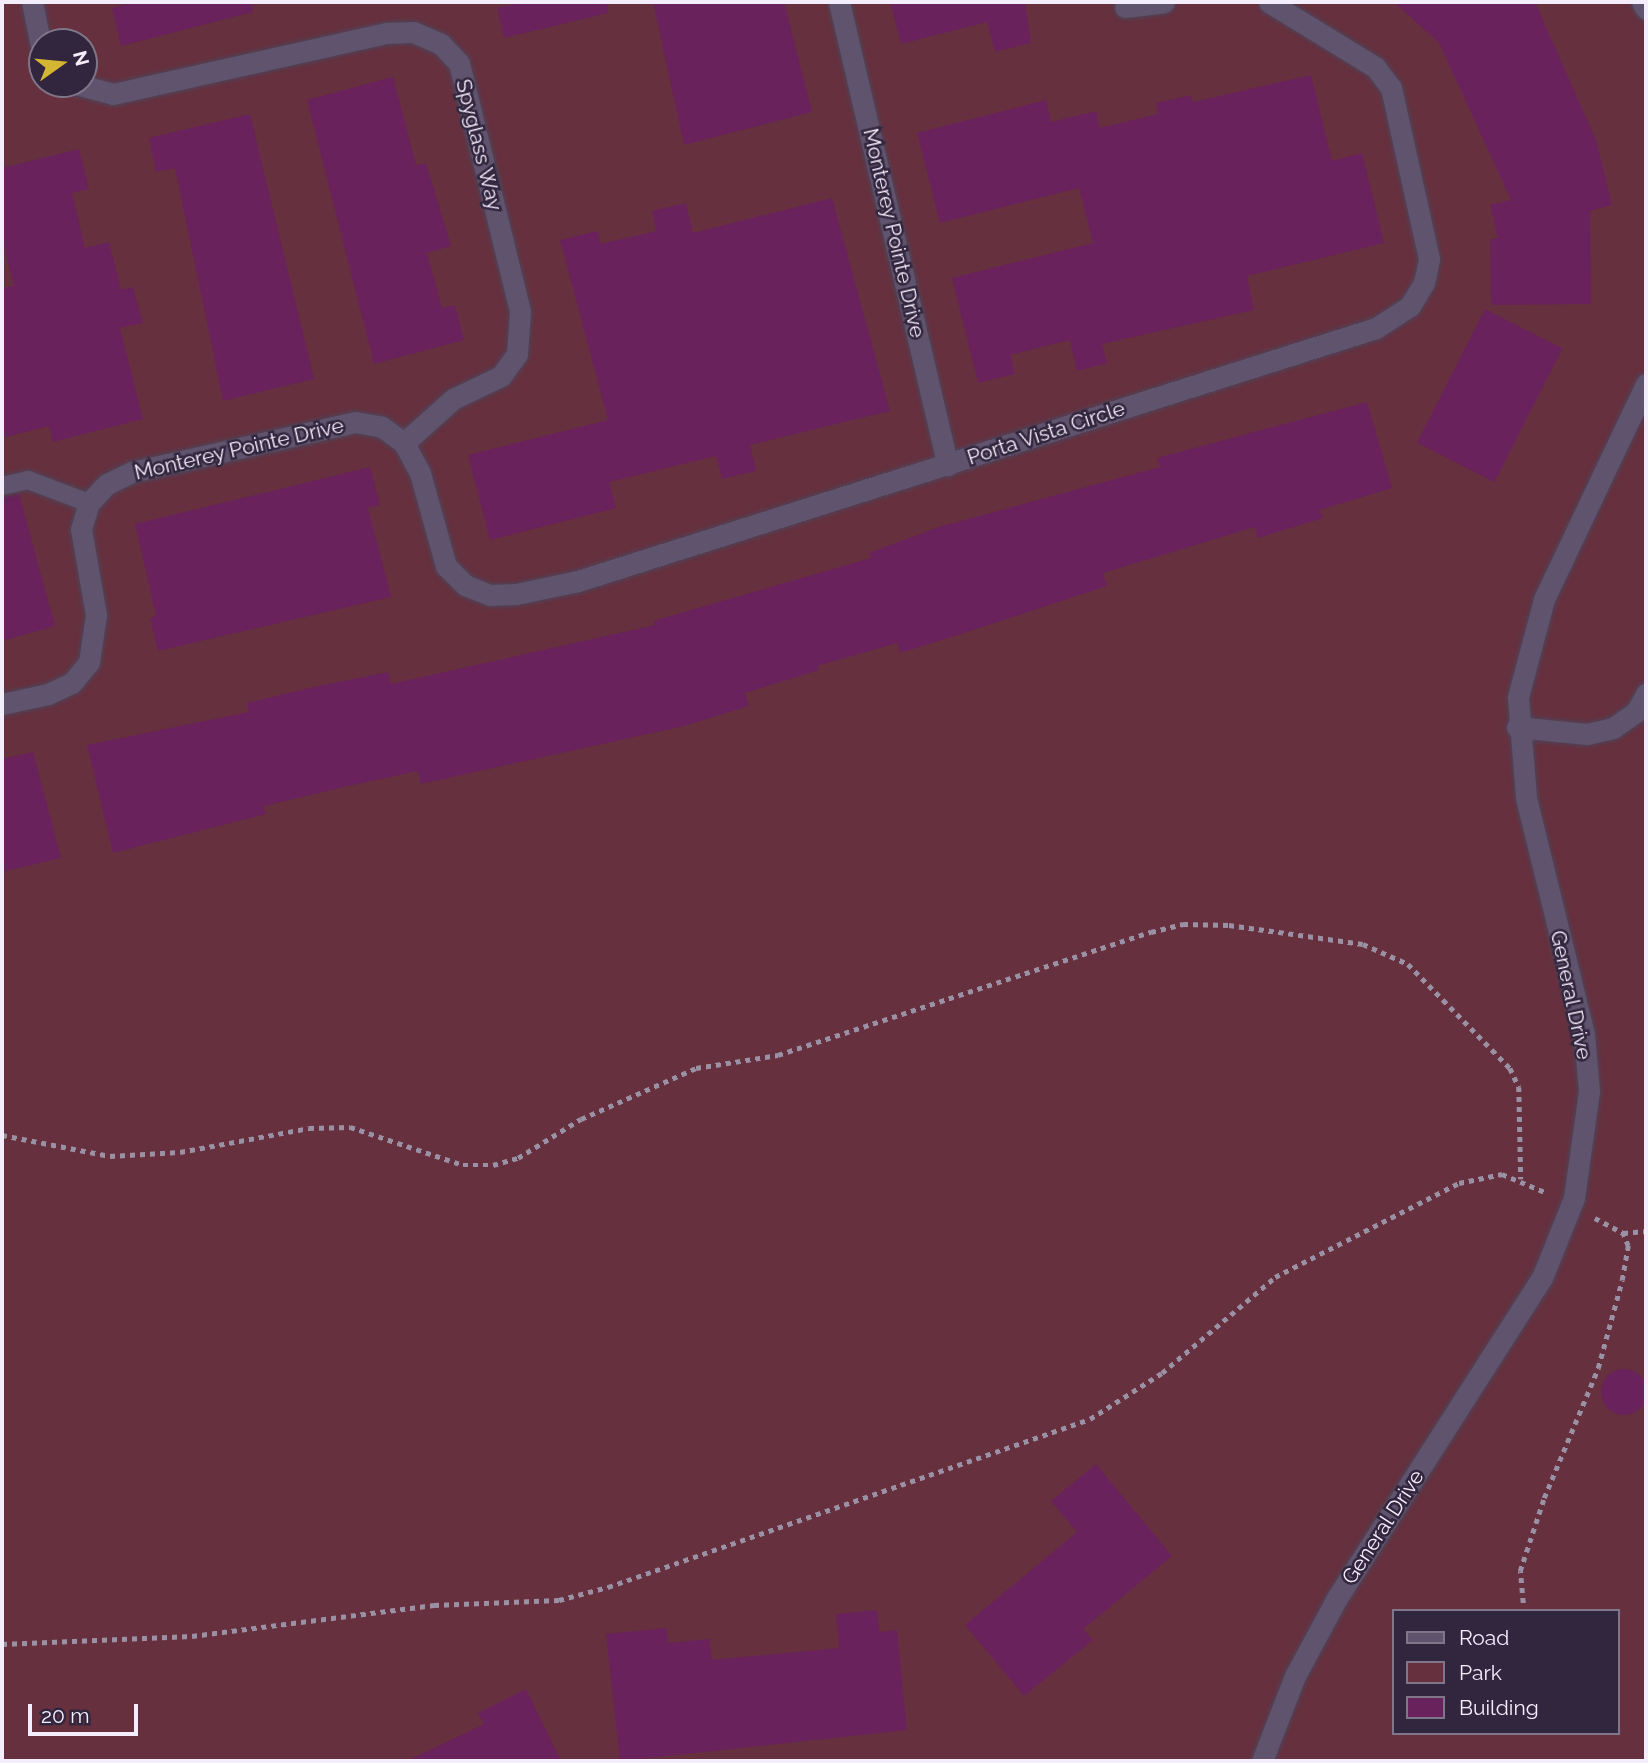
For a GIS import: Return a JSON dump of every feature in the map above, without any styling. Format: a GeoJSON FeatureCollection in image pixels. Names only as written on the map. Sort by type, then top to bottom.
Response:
{"type":"FeatureCollection","features":[{"type":"Feature","properties":{"kind":"street"},"geometry":{"type":"LineString","coordinates":[[32,2],[37,28]]}},
{"type":"Feature","properties":{"kind":"street","name":"Monterey Pointe Drive"},"geometry":{"type":"LineString","coordinates":[[839,2],[948,465]]}},
{"type":"Feature","properties":{"kind":"street"},"geometry":{"type":"LineString","coordinates":[[1125,7],[1164,2]]}},
{"type":"Feature","properties":{"kind":"street","name":"Porta Vista Circle"},"geometry":{"type":"LineString","coordinates":[[404,443],[420,473],[446,566],[465,585],[490,595],[578,581],[1376,328],[1410,306],[1424,283],[1429,259],[1391,88],[1375,67],[1269,2]]}},
{"type":"Feature","properties":{"kind":"street"},"geometry":{"type":"LineString","coordinates":[[1642,2],[1646,9]]}},
{"type":"Feature","properties":{"kind":"street","name":"Spyglass Way"},"geometry":{"type":"LineString","coordinates":[[98,90],[113,94],[386,33],[413,32],[441,44],[458,63],[520,312],[517,354],[501,376],[453,399],[404,443]]}},
{"type":"Feature","properties":{"kind":"street","name":"General Drive"},"geometry":{"type":"LineString","coordinates":[[1262,1761],[1295,1676],[1337,1598],[1542,1278],[1574,1198],[1588,1091],[1584,1034],[1526,797],[1517,727],[1527,647],[1544,599],[1646,384]]}},
{"type":"Feature","properties":{"kind":"street","name":"Monterey Pointe Drive"},"geometry":{"type":"LineString","coordinates":[[89,503],[107,484],[132,472],[355,422],[382,427],[404,443]]}},
{"type":"Feature","properties":{"kind":"street"},"geometry":{"type":"LineString","coordinates":[[2,704],[60,689],[89,662],[96,615],[81,528],[89,503]]}},
{"type":"Feature","properties":{"kind":"street"},"geometry":{"type":"LineString","coordinates":[[1517,727],[1587,734],[1613,728],[1636,712],[1646,694]]}},
{"type":"Feature","properties":{"kind":"lane"},"geometry":{"type":"LineString","coordinates":[[2,486],[29,480],[89,503]]}},
{"type":"Feature","properties":{"kind":"path"},"geometry":{"type":"LineString","coordinates":[[2,1135],[110,1156],[180,1152],[309,1128],[350,1127],[463,1165],[493,1165],[518,1158],[581,1119],[696,1068],[778,1055],[1151,932],[1183,924],[1217,925],[1363,944],[1408,964],[1510,1068],[1519,1087],[1521,1179],[1502,1174],[1460,1183],[1275,1276],[1162,1373],[1090,1419],[608,1587],[559,1600],[434,1605],[192,1636],[2,1644]]}},
{"type":"Feature","properties":{"kind":"path"},"geometry":{"type":"LineString","coordinates":[[1523,1603],[1524,1559],[1598,1368],[1622,1280],[1628,1246],[1623,1233],[1646,1231]]}},
{"type":"Feature","properties":{"kind":"green space"},"geometry":{"type":"Polygon","coordinates":[[[2,2],[1646,2],[1646,1761],[2,1761],[2,2]]]}},
{"type":"Feature","properties":{"kind":"building"},"geometry":{"type":"Polygon","coordinates":[[[134,2],[252,2],[253,12],[121,46],[112,8],[134,2]]]}},
{"type":"Feature","properties":{"kind":"building"},"geometry":{"type":"Polygon","coordinates":[[[524,2],[607,2],[608,13],[504,38],[497,8],[524,2]]]}},
{"type":"Feature","properties":{"kind":"building"},"geometry":{"type":"Polygon","coordinates":[[[653,2],[784,2],[812,112],[684,145],[653,2]]]}},
{"type":"Feature","properties":{"kind":"building"},"geometry":{"type":"Polygon","coordinates":[[[890,2],[1025,2],[1031,43],[995,52],[987,22],[901,44],[890,2]]]}},
{"type":"Feature","properties":{"kind":"building"},"geometry":{"type":"Polygon","coordinates":[[[1394,2],[1535,2],[1596,140],[1612,205],[1590,211],[1591,304],[1491,305],[1490,239],[1498,238],[1490,205],[1511,200],[1439,43],[1394,2]]]}},
{"type":"Feature","properties":{"kind":"building"},"geometry":{"type":"Polygon","coordinates":[[[1311,75],[1332,161],[1362,153],[1384,243],[1247,276],[1254,310],[1102,344],[1107,363],[1077,371],[1070,340],[1010,355],[1015,374],[978,383],[952,278],[1093,243],[1079,188],[940,223],[917,133],[1046,100],[1051,122],[1096,111],[1100,128],[1158,114],[1156,103],[1191,95],[1193,102],[1311,75]]]}},
{"type":"Feature","properties":{"kind":"building"},"geometry":{"type":"Polygon","coordinates":[[[393,77],[416,165],[426,163],[451,246],[427,253],[442,308],[455,305],[464,340],[374,364],[307,100],[393,77]]]}},
{"type":"Feature","properties":{"kind":"building"},"geometry":{"type":"Polygon","coordinates":[[[250,114],[314,379],[223,401],[175,168],[156,172],[149,138],[250,114]]]}},
{"type":"Feature","properties":{"kind":"building"},"geometry":{"type":"Polygon","coordinates":[[[79,149],[89,189],[72,193],[85,248],[109,242],[121,290],[133,287],[143,323],[120,328],[143,419],[53,442],[49,426],[2,438],[2,288],[14,286],[2,238],[2,168],[79,149]]]}},
{"type":"Feature","properties":{"kind":"building"},"geometry":{"type":"Polygon","coordinates":[[[832,198],[890,411],[750,445],[756,471],[722,479],[716,456],[609,482],[616,508],[490,540],[468,455],[608,420],[560,240],[598,231],[601,244],[656,231],[652,211],[686,203],[693,233],[832,198]]]}},
{"type":"Feature","properties":{"kind":"building"},"geometry":{"type":"Polygon","coordinates":[[[1485,309],[1563,348],[1494,482],[1417,443],[1485,309]]]}},
{"type":"Feature","properties":{"kind":"building"},"geometry":{"type":"Polygon","coordinates":[[[1367,402],[1392,488],[1320,510],[1323,518],[1258,538],[1255,527],[1103,573],[1107,586],[900,653],[897,643],[817,666],[819,670],[745,693],[749,706],[684,726],[421,784],[418,771],[344,787],[264,806],[266,814],[113,853],[87,745],[249,712],[247,703],[314,687],[388,672],[391,684],[655,625],[653,621],[871,558],[869,553],[939,527],[1160,467],[1157,458],[1367,402]]]}},
{"type":"Feature","properties":{"kind":"building"},"geometry":{"type":"Polygon","coordinates":[[[370,467],[380,505],[368,508],[391,597],[158,651],[150,618],[156,616],[135,524],[370,467]]]}},
{"type":"Feature","properties":{"kind":"building"},"geometry":{"type":"Polygon","coordinates":[[[19,494],[55,626],[2,641],[2,497],[19,494]]]}},
{"type":"Feature","properties":{"kind":"building"},"geometry":{"type":"Polygon","coordinates":[[[33,752],[61,858],[2,872],[2,759],[33,752]]]}},
{"type":"Feature","properties":{"kind":"building"},"geometry":{"type":"Polygon","coordinates":[[[1624,1369],[1640,1376],[1647,1392],[1640,1408],[1624,1415],[1608,1408],[1601,1392],[1608,1376],[1624,1369]]]}},
{"type":"Feature","properties":{"kind":"building"},"geometry":{"type":"Polygon","coordinates":[[[1096,1464],[1172,1556],[1083,1629],[1093,1640],[1024,1696],[965,1625],[1077,1532],[1051,1501],[1096,1464]]]}},
{"type":"Feature","properties":{"kind":"building"},"geometry":{"type":"Polygon","coordinates":[[[877,1610],[879,1632],[897,1630],[907,1730],[620,1761],[606,1634],[666,1628],[668,1643],[709,1639],[712,1660],[839,1648],[836,1614],[877,1610]]]}},
{"type":"Feature","properties":{"kind":"building"},"geometry":{"type":"Polygon","coordinates":[[[526,1689],[561,1761],[407,1761],[484,1724],[478,1713],[526,1689]]]}}]}
